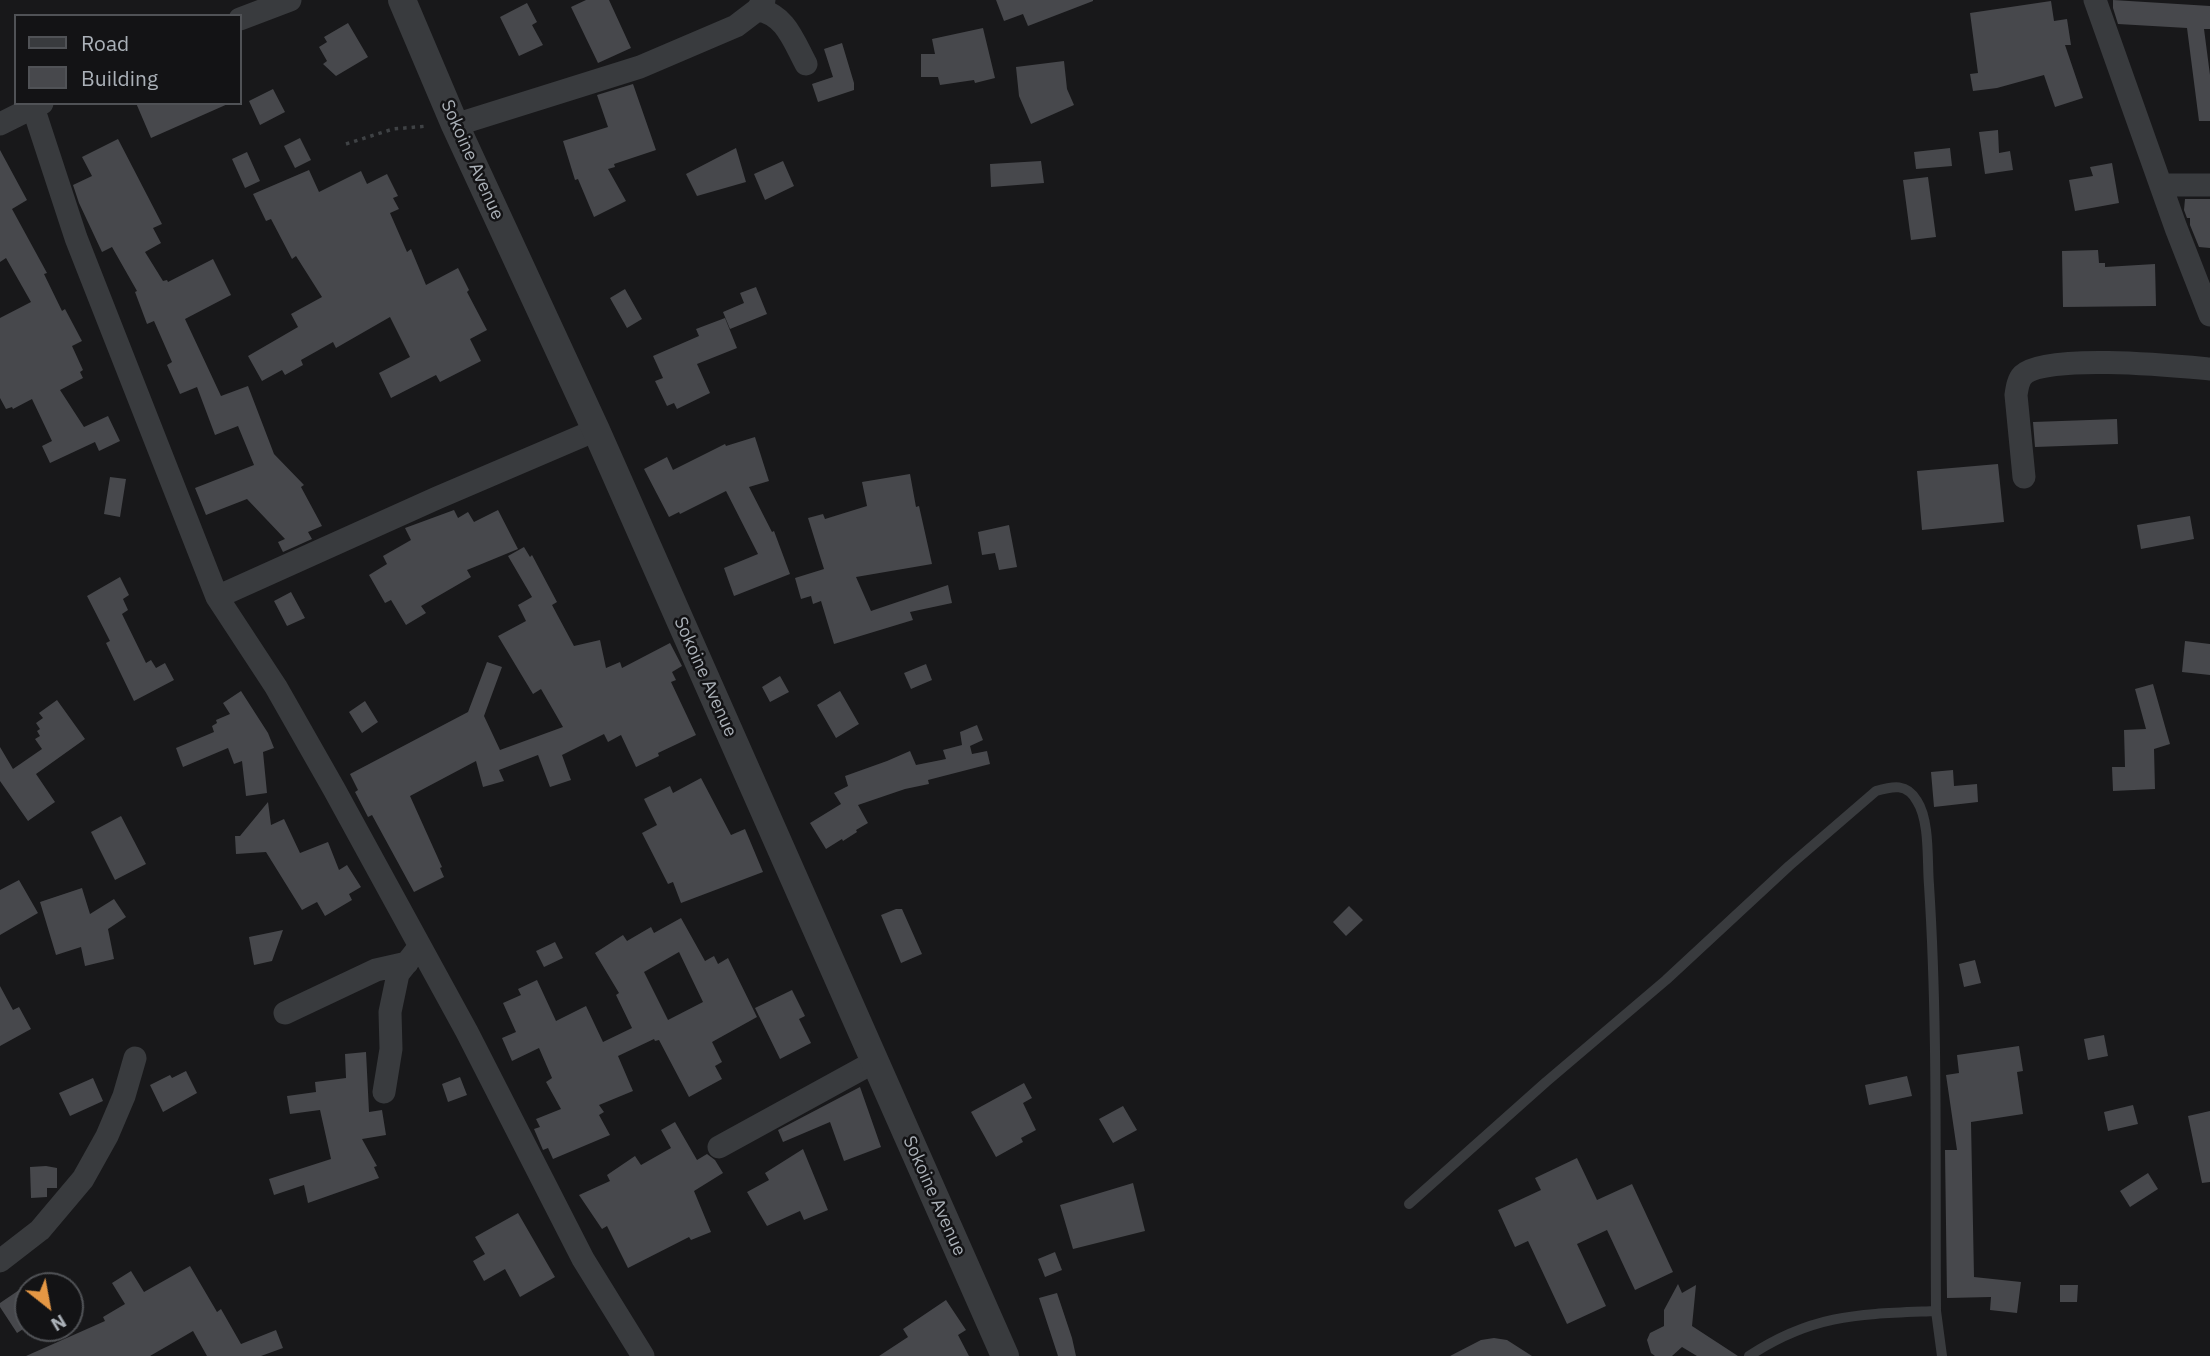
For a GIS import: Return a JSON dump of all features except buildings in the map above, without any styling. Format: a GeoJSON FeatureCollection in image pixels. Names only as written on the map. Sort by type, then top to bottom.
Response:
{"type":"FeatureCollection","features":[{"type":"Feature","properties":{"kind":"street"},"geometry":{"type":"LineString","coordinates":[[242,18],[290,0]]}},
{"type":"Feature","properties":{"kind":"street","name":"Sokoine Avenue"},"geometry":{"type":"LineString","coordinates":[[402,0],[455,125],[596,430],[1005,1356]]}},
{"type":"Feature","properties":{"kind":"street"},"geometry":{"type":"LineString","coordinates":[[2095,0],[2210,315]]}},
{"type":"Feature","properties":{"kind":"street"},"geometry":{"type":"LineString","coordinates":[[455,125],[640,67],[736,26],[761,5],[782,21],[806,64]]}},
{"type":"Feature","properties":{"kind":"street"},"geometry":{"type":"LineString","coordinates":[[0,124],[37,105],[76,238],[217,597],[282,698],[413,954],[467,1032],[583,1259],[643,1356]]}},
{"type":"Feature","properties":{"kind":"street"},"geometry":{"type":"LineString","coordinates":[[2161,185],[2210,185]]}},
{"type":"Feature","properties":{"kind":"street"},"geometry":{"type":"LineString","coordinates":[[2024,477],[2016,395],[2023,375],[2034,368],[2065,363],[2166,365],[2210,369]]}},
{"type":"Feature","properties":{"kind":"street"},"geometry":{"type":"LineString","coordinates":[[217,597],[596,430]]}},
{"type":"Feature","properties":{"kind":"street"},"geometry":{"type":"LineString","coordinates":[[285,1013],[413,954]]}},
{"type":"Feature","properties":{"kind":"street"},"geometry":{"type":"LineString","coordinates":[[384,1092],[391,1049],[390,1012],[398,975],[413,954]]}},
{"type":"Feature","properties":{"kind":"street"},"geometry":{"type":"LineString","coordinates":[[0,1261],[40,1230],[83,1179],[107,1136],[124,1096],[135,1058]]}},
{"type":"Feature","properties":{"kind":"street"},"geometry":{"type":"LineString","coordinates":[[719,1147],[874,1062]]}},
{"type":"Feature","properties":{"kind":"lane"},"geometry":{"type":"LineString","coordinates":[[1409,1205],[1546,1082],[1666,980],[1789,866],[1876,792],[1893,785],[1907,789],[1918,801],[1924,822],[1932,931],[1937,1311],[1942,1356]]}},
{"type":"Feature","properties":{"kind":"lane"},"geometry":{"type":"LineString","coordinates":[[1755,1354],[1802,1328],[1832,1318],[1937,1311]]}},
{"type":"Feature","properties":{"kind":"path"},"geometry":{"type":"LineString","coordinates":[[346,144],[393,129],[455,125]]}}]}
